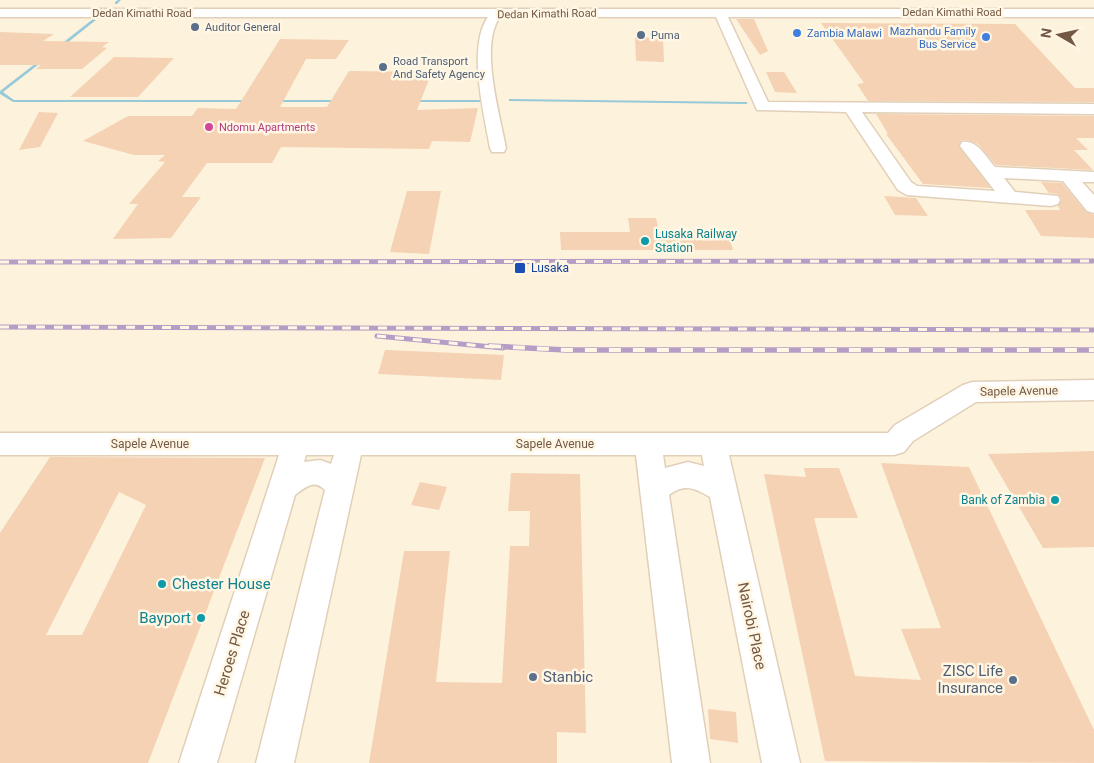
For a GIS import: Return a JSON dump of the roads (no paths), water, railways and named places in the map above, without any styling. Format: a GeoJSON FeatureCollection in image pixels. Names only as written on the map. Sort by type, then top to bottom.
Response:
{"type":"FeatureCollection","features":[{"type":"Feature","properties":{"kind":"street"},"geometry":{"type":"LineString","coordinates":[[775,12],[778,6],[790,0],[801,12]]}},
{"type":"Feature","properties":{"kind":"street"},"geometry":{"type":"LineString","coordinates":[[1054,0],[1072,12]]}},
{"type":"Feature","properties":{"kind":"street","name":"Dedan Kimathi Road"},"geometry":{"type":"LineString","coordinates":[[0,13],[1094,13]]}},
{"type":"Feature","properties":{"kind":"street"},"geometry":{"type":"LineString","coordinates":[[720,13],[762,106],[1094,109]]}},
{"type":"Feature","properties":{"kind":"street"},"geometry":{"type":"LineString","coordinates":[[496,14],[489,24],[485,45],[489,90],[498,148]]}},
{"type":"Feature","properties":{"kind":"street"},"geometry":{"type":"LineString","coordinates":[[850,107],[904,186],[920,193],[1051,200]]}},
{"type":"Feature","properties":{"kind":"street"},"geometry":{"type":"LineString","coordinates":[[968,146],[1009,197]]}},
{"type":"Feature","properties":{"kind":"street"},"geometry":{"type":"LineString","coordinates":[[990,172],[1094,177]]}},
{"type":"Feature","properties":{"kind":"street"},"geometry":{"type":"LineString","coordinates":[[1068,176],[1094,207]]}},
{"type":"Feature","properties":{"kind":"street","name":"Sapele Avenue"},"geometry":{"type":"LineString","coordinates":[[0,444],[894,444],[904,434],[972,392],[1094,390]]}},
{"type":"Feature","properties":{"kind":"street","name":"Heroes Place"},"geometry":{"type":"LineString","coordinates":[[198,763],[296,444]]}},
{"type":"Feature","properties":{"kind":"street"},"geometry":{"type":"LineString","coordinates":[[275,763],[350,444]]}},
{"type":"Feature","properties":{"kind":"street"},"geometry":{"type":"LineString","coordinates":[[648,444],[692,763]]}},
{"type":"Feature","properties":{"kind":"street","name":"Nairobi Place"},"geometry":{"type":"LineString","coordinates":[[713,444],[781,763]]}},
{"type":"Feature","properties":{"kind":"street"},"geometry":{"type":"LineString","coordinates":[[283,487],[299,475],[317,471],[332,476],[340,488]]}},
{"type":"Feature","properties":{"kind":"street"},"geometry":{"type":"LineString","coordinates":[[654,490],[667,478],[685,474],[705,478],[722,489]]}},
{"type":"Feature","properties":{"kind":"waterway"},"geometry":{"type":"LineString","coordinates":[[116,3],[120,0]]}},
{"type":"Feature","properties":{"kind":"waterway"},"geometry":{"type":"LineString","coordinates":[[61,46],[94,20]]}},
{"type":"Feature","properties":{"kind":"waterway"},"geometry":{"type":"LineString","coordinates":[[1,92],[41,61]]}},
{"type":"Feature","properties":{"kind":"waterway"},"geometry":{"type":"LineString","coordinates":[[0,92],[13,101],[250,101]]}},
{"type":"Feature","properties":{"kind":"waterway"},"geometry":{"type":"LineString","coordinates":[[510,100],[746,103]]}},
{"type":"Feature","properties":{"kind":"waterway"},"geometry":{"type":"LineString","coordinates":[[275,101],[337,101]]}},
{"type":"Feature","properties":{"kind":"waterway"},"geometry":{"type":"LineString","coordinates":[[412,101],[481,101]]}},
{"type":"Feature","properties":{"kind":"railway"},"geometry":{"type":"LineString","coordinates":[[0,262],[1094,261]]}},
{"type":"Feature","properties":{"kind":"railway"},"geometry":{"type":"LineString","coordinates":[[0,327],[1094,330]]}},
{"type":"Feature","properties":{"kind":"railway"},"geometry":{"type":"LineString","coordinates":[[377,336],[503,348]]}},
{"type":"Feature","properties":{"kind":"railway"},"geometry":{"type":"LineString","coordinates":[[489,346],[566,350],[1094,350]]}},
{"type":"Feature","properties":{"kind":"place","name":"Auditor General"},"geometry":{"type":"Point","coordinates":[195,27]}},
{"type":"Feature","properties":{"kind":"place","name":"Zambia Malawi"},"geometry":{"type":"Point","coordinates":[797,33]}},
{"type":"Feature","properties":{"kind":"place","name":"Puma"},"geometry":{"type":"Point","coordinates":[641,35]}},
{"type":"Feature","properties":{"kind":"place","name":"Mazhandu Family Bus Service"},"geometry":{"type":"Point","coordinates":[986,37]}},
{"type":"Feature","properties":{"kind":"place","name":"Road Transport And Safety Agency"},"geometry":{"type":"Point","coordinates":[383,67]}},
{"type":"Feature","properties":{"kind":"place","name":"Ndomu Apartments"},"geometry":{"type":"Point","coordinates":[209,127]}},
{"type":"Feature","properties":{"kind":"place","name":"Lusaka Railway Station"},"geometry":{"type":"Point","coordinates":[645,241]}},
{"type":"Feature","properties":{"kind":"place","name":"Lusaka"},"geometry":{"type":"Point","coordinates":[520,268]}},
{"type":"Feature","properties":{"kind":"place","name":"Bank of Zambia"},"geometry":{"type":"Point","coordinates":[1055,500]}},
{"type":"Feature","properties":{"kind":"place","name":"Chester House"},"geometry":{"type":"Point","coordinates":[162,584]}},
{"type":"Feature","properties":{"kind":"place","name":"Bayport"},"geometry":{"type":"Point","coordinates":[201,618]}},
{"type":"Feature","properties":{"kind":"place","name":"Stanbic"},"geometry":{"type":"Point","coordinates":[533,677]}},
{"type":"Feature","properties":{"kind":"place","name":"ZISC Life Insurance"},"geometry":{"type":"Point","coordinates":[1013,680]}}]}
